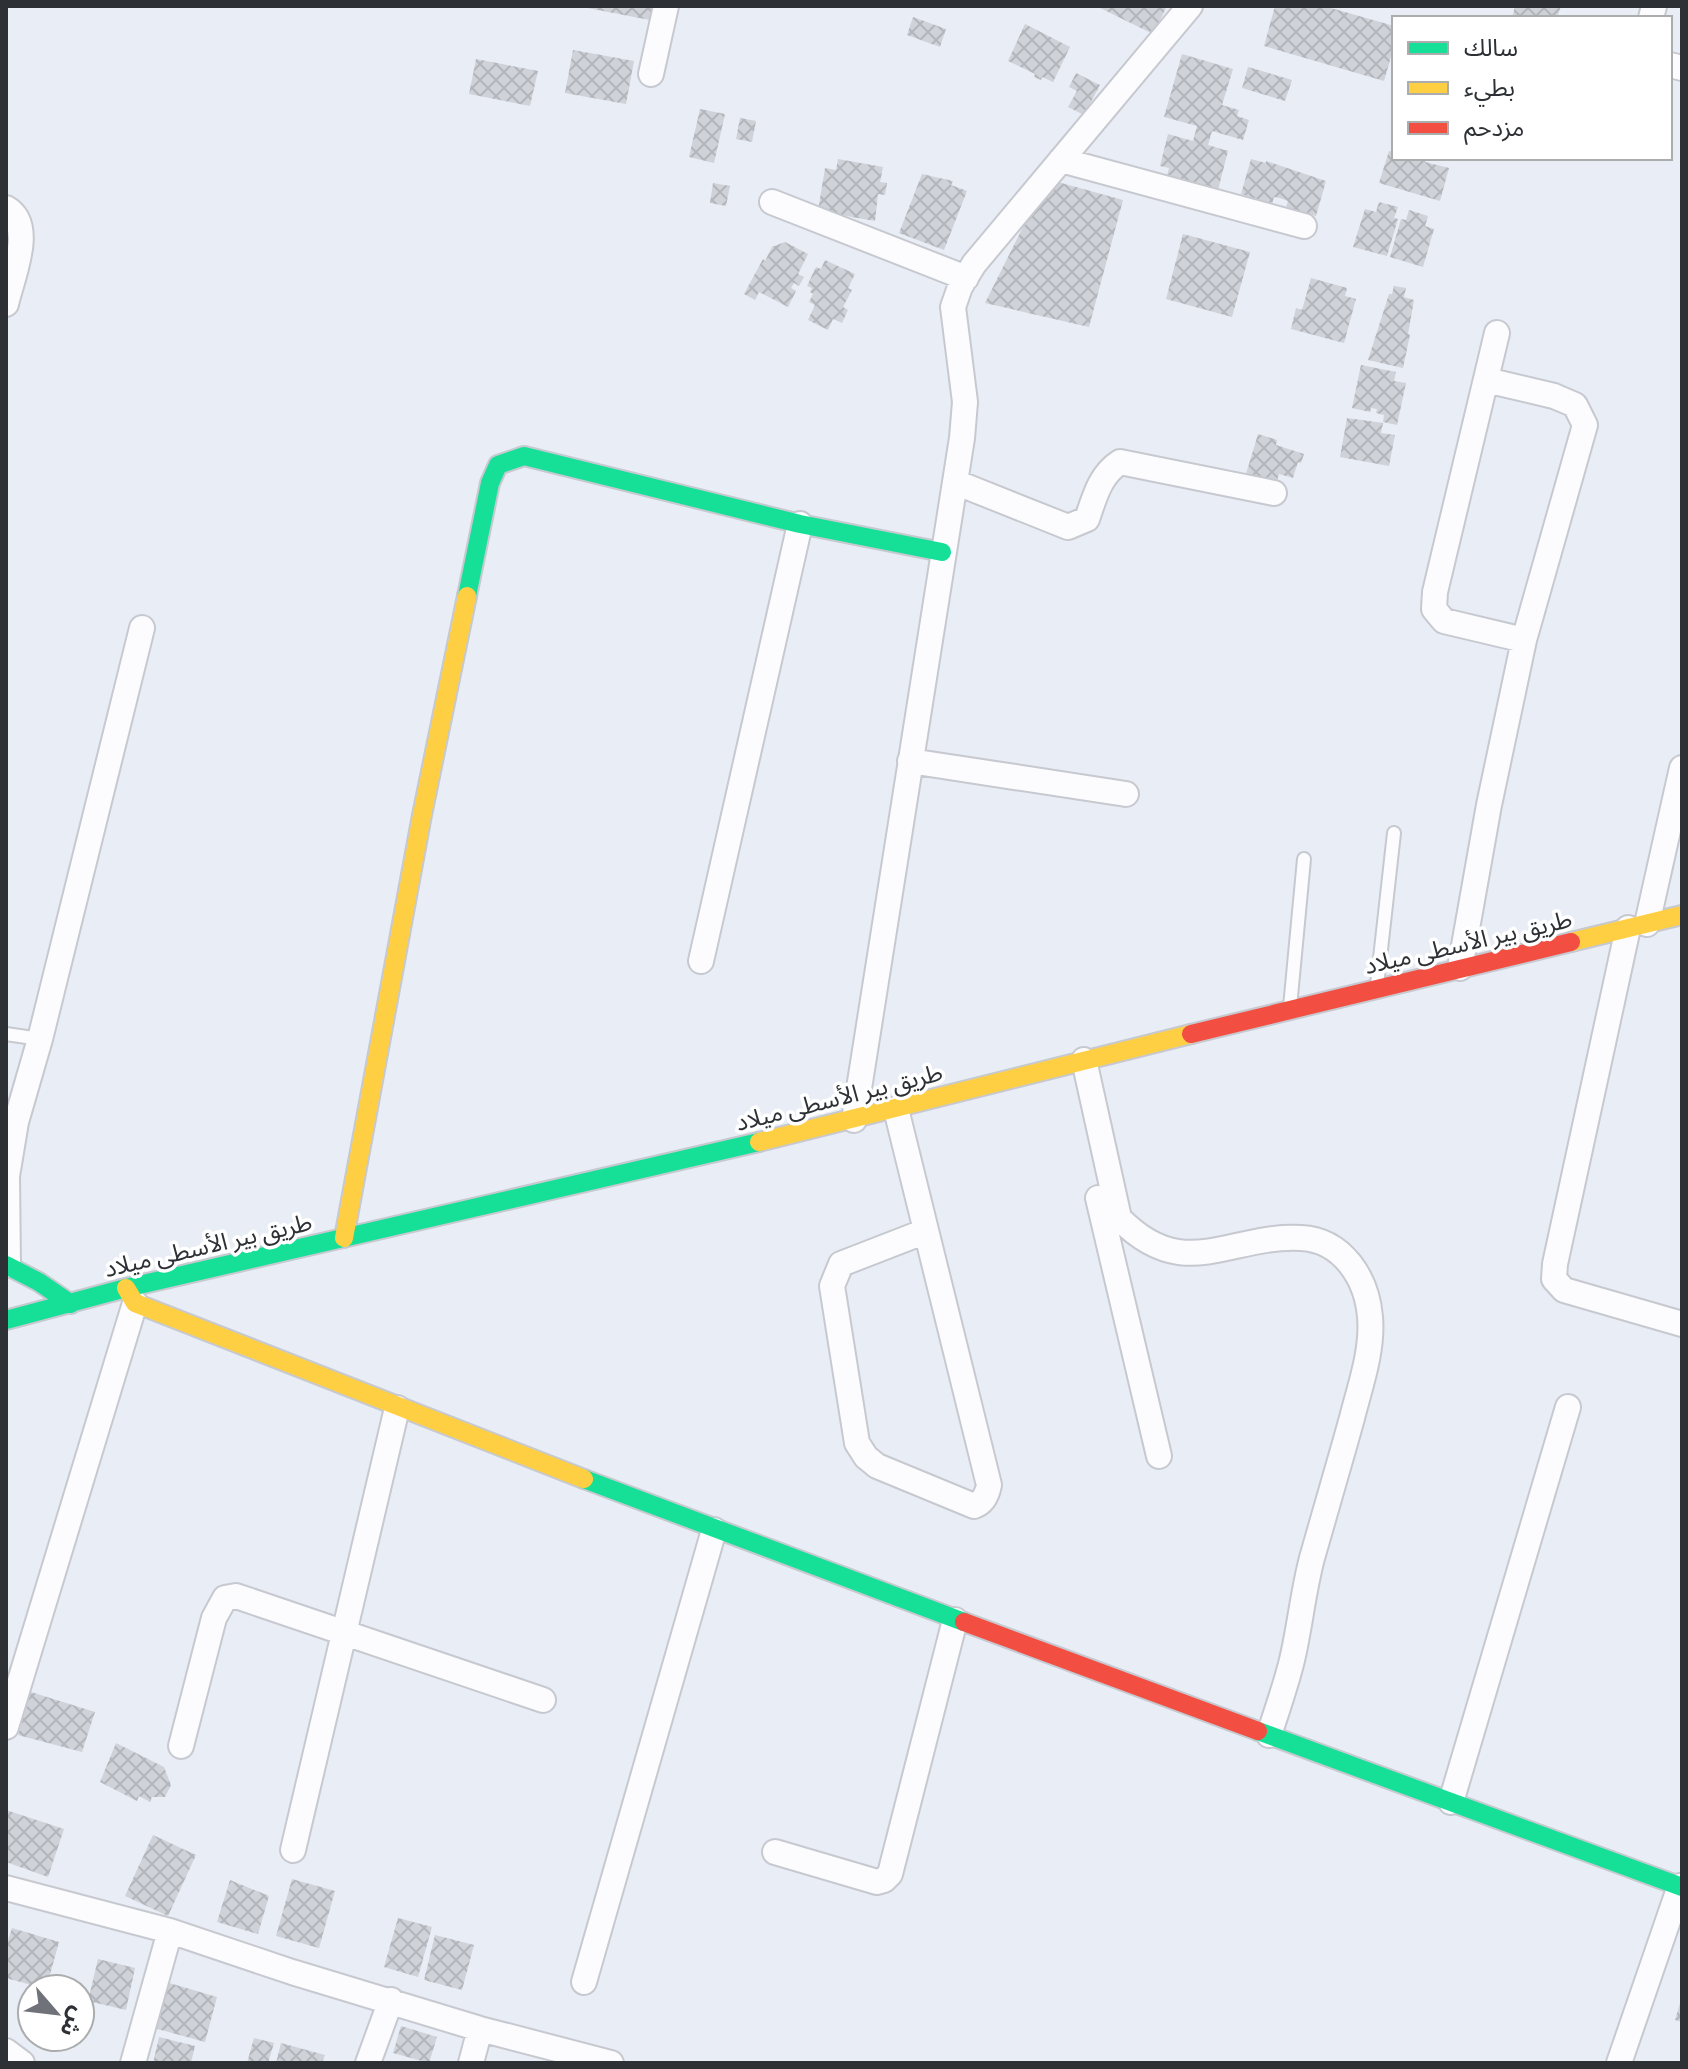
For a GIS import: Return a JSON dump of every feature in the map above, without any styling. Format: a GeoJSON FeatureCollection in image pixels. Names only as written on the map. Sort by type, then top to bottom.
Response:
{"type":"FeatureCollection","features":[{"type":"Feature","properties":{"kind":"street"},"geometry":{"type":"LineString","coordinates":[[651,74],[666,6]]}},
{"type":"Feature","properties":{"kind":"street"},"geometry":{"type":"LineString","coordinates":[[854,1120],[965,402],[953,307],[974,264],[1190,6]]}},
{"type":"Feature","properties":{"kind":"street"},"geometry":{"type":"LineString","coordinates":[[1061,160],[1304,226]]}},
{"type":"Feature","properties":{"kind":"street"},"geometry":{"type":"LineString","coordinates":[[772,202],[966,278]]}},
{"type":"Feature","properties":{"kind":"street"},"geometry":{"type":"LineString","coordinates":[[6,208],[14,213],[20,223],[21,239],[6,304]]}},
{"type":"Feature","properties":{"kind":"street"},"geometry":{"type":"LineString","coordinates":[[1497,333],[1435,592],[1434,609],[1444,621],[1524,640]]}},
{"type":"Feature","properties":{"kind":"street"},"geometry":{"type":"LineString","coordinates":[[1460,968],[1489,805],[1524,640],[1585,425],[1575,405],[1554,396],[1486,380]]}},
{"type":"Feature","properties":{"kind":"street"},"geometry":{"type":"LineString","coordinates":[[344,1238],[422,815],[490,483],[498,465],[524,456],[800,524],[942,552]]}},
{"type":"Feature","properties":{"kind":"street"},"geometry":{"type":"LineString","coordinates":[[955,482],[1068,527],[1087,519],[1100,483],[1109,470],[1120,462],[1274,493]]}},
{"type":"Feature","properties":{"kind":"street"},"geometry":{"type":"LineString","coordinates":[[701,961],[800,524]]}},
{"type":"Feature","properties":{"kind":"street"},"geometry":{"type":"LineString","coordinates":[[71,1304],[7,1265],[8,1145],[40,1039],[142,628]]}},
{"type":"Feature","properties":{"kind":"street"},"geometry":{"type":"LineString","coordinates":[[910,761],[1126,794]]}},
{"type":"Feature","properties":{"kind":"street"},"geometry":{"type":"LineString","coordinates":[[1682,768],[1637,926],[1555,1264],[1554,1279],[1564,1290],[1682,1324]]}},
{"type":"Feature","properties":{"kind":"street","name":"طريق بير الأسطى ميلاد"},"geometry":{"type":"LineString","coordinates":[[6,1320],[71,1304],[130,1295],[344,1238],[854,1120],[1084,1060],[1682,915]]}},
{"type":"Feature","properties":{"kind":"street"},"geometry":{"type":"LineString","coordinates":[[1084,1060],[1119,1218],[1136,1236],[1160,1247],[1204,1253],[1281,1239],[1304,1238],[1329,1246],[1348,1260],[1359,1273],[1367,1296],[1370,1320],[1366,1368],[1311,1561],[1292,1659],[1269,1735]]}},
{"type":"Feature","properties":{"kind":"street"},"geometry":{"type":"LineString","coordinates":[[896,1109],[989,1485],[987,1495],[974,1506],[877,1466],[857,1443],[832,1286],[841,1264],[926,1231]]}},
{"type":"Feature","properties":{"kind":"street"},"geometry":{"type":"LineString","coordinates":[[1096,1118],[1089,1133],[1090,1161],[1159,1456]]}},
{"type":"Feature","properties":{"kind":"street"},"geometry":{"type":"LineString","coordinates":[[6,1727],[130,1295],[397,1408],[714,1530],[1681,1887],[1619,2063]]}},
{"type":"Feature","properties":{"kind":"street"},"geometry":{"type":"LineString","coordinates":[[1451,1802],[1568,1407]]}},
{"type":"Feature","properties":{"kind":"street"},"geometry":{"type":"LineString","coordinates":[[293,1850],[397,1408]]}},
{"type":"Feature","properties":{"kind":"street"},"geometry":{"type":"LineString","coordinates":[[584,1982],[714,1530]]}},
{"type":"Feature","properties":{"kind":"street"},"geometry":{"type":"LineString","coordinates":[[181,1746],[214,1618],[225,1598],[236,1596],[543,1700]]}},
{"type":"Feature","properties":{"kind":"street"},"geometry":{"type":"LineString","coordinates":[[775,1852],[877,1882],[890,1874],[955,1620]]}},
{"type":"Feature","properties":{"kind":"street"},"geometry":{"type":"LineString","coordinates":[[6,1888],[170,1931],[480,2029],[611,2063]]}},
{"type":"Feature","properties":{"kind":"street"},"geometry":{"type":"LineString","coordinates":[[133,2063],[170,1931]]}},
{"type":"Feature","properties":{"kind":"street"},"geometry":{"type":"LineString","coordinates":[[368,2063],[391,2000]]}},
{"type":"Feature","properties":{"kind":"street"},"geometry":{"type":"LineString","coordinates":[[471,2063],[480,2029]]}},
{"type":"Feature","properties":{"kind":"street"},"geometry":{"type":"LineString","coordinates":[[6,2051],[22,2063]]}},
{"type":"Feature","properties":{"kind":"lane"},"geometry":{"type":"LineString","coordinates":[[1377,988],[1394,833]]}},
{"type":"Feature","properties":{"kind":"lane"},"geometry":{"type":"LineString","coordinates":[[1290,1009],[1304,859]]}},
{"type":"Feature","properties":{"kind":"lane"},"geometry":{"type":"LineString","coordinates":[[6,1034],[40,1039]]}},
{"type":"Feature","properties":{"kind":"building"},"geometry":{"type":"Polygon","coordinates":[[[577,6],[657,6],[655,21],[577,6]]]}},
{"type":"Feature","properties":{"kind":"building"},"geometry":{"type":"Polygon","coordinates":[[[1096,6],[1167,6],[1153,34],[1096,6]]]}},
{"type":"Feature","properties":{"kind":"building"},"geometry":{"type":"Polygon","coordinates":[[[1275,6],[1324,6],[1392,25],[1392,53],[1384,81],[1264,46],[1275,6]]]}},
{"type":"Feature","properties":{"kind":"building"},"geometry":{"type":"Polygon","coordinates":[[[1515,6],[1561,6],[1558,16],[1512,16],[1515,6]]]}},
{"type":"Feature","properties":{"kind":"building"},"geometry":{"type":"Polygon","coordinates":[[[913,17],[946,29],[940,47],[907,35],[913,17]]]}},
{"type":"Feature","properties":{"kind":"building"},"geometry":{"type":"Polygon","coordinates":[[[1025,24],[1070,47],[1053,82],[1034,77],[1035,74],[1008,61],[1025,24]]]}},
{"type":"Feature","properties":{"kind":"building"},"geometry":{"type":"Polygon","coordinates":[[[573,50],[634,61],[626,104],[565,93],[573,50]]]}},
{"type":"Feature","properties":{"kind":"building"},"geometry":{"type":"Polygon","coordinates":[[[1182,54],[1233,69],[1222,105],[1239,110],[1237,116],[1249,120],[1243,140],[1212,131],[1208,145],[1228,151],[1218,190],[1206,186],[1205,191],[1166,180],[1169,168],[1160,166],[1168,134],[1193,141],[1197,126],[1164,117],[1182,54]]]}},
{"type":"Feature","properties":{"kind":"building"},"geometry":{"type":"Polygon","coordinates":[[[476,59],[538,71],[530,106],[469,94],[476,59]]]}},
{"type":"Feature","properties":{"kind":"building"},"geometry":{"type":"Polygon","coordinates":[[[1248,67],[1292,80],[1285,101],[1242,88],[1248,67]]]}},
{"type":"Feature","properties":{"kind":"building"},"geometry":{"type":"Polygon","coordinates":[[[1076,73],[1100,85],[1084,115],[1068,107],[1077,91],[1069,87],[1076,73]]]}},
{"type":"Feature","properties":{"kind":"building"},"geometry":{"type":"Polygon","coordinates":[[[700,109],[725,114],[714,163],[689,157],[700,109]]]}},
{"type":"Feature","properties":{"kind":"building"},"geometry":{"type":"Polygon","coordinates":[[[740,118],[756,121],[752,142],[736,139],[740,118]]]}},
{"type":"Feature","properties":{"kind":"building"},"geometry":{"type":"Polygon","coordinates":[[[1389,151],[1392,152],[1392,160],[1426,160],[1449,168],[1440,201],[1379,183],[1389,151]]]}},
{"type":"Feature","properties":{"kind":"building"},"geometry":{"type":"Polygon","coordinates":[[[838,159],[883,167],[880,182],[887,183],[885,195],[878,194],[875,221],[818,211],[825,168],[836,170],[838,159]]]}},
{"type":"Feature","properties":{"kind":"building"},"geometry":{"type":"Polygon","coordinates":[[[1251,159],[1326,181],[1316,216],[1286,207],[1288,201],[1280,198],[1274,197],[1272,204],[1241,194],[1251,159]]]}},
{"type":"Feature","properties":{"kind":"building"},"geometry":{"type":"Polygon","coordinates":[[[922,174],[953,181],[951,185],[967,191],[944,250],[899,233],[922,174]]]}},
{"type":"Feature","properties":{"kind":"building"},"geometry":{"type":"Polygon","coordinates":[[[1047,179],[1123,200],[1089,327],[985,303],[1047,179]]]}},
{"type":"Feature","properties":{"kind":"building"},"geometry":{"type":"Polygon","coordinates":[[[713,183],[730,186],[726,206],[710,203],[713,183]]]}},
{"type":"Feature","properties":{"kind":"building"},"geometry":{"type":"Polygon","coordinates":[[[1379,202],[1398,207],[1394,218],[1398,219],[1387,256],[1353,247],[1365,209],[1376,212],[1379,202]]]}},
{"type":"Feature","properties":{"kind":"building"},"geometry":{"type":"Polygon","coordinates":[[[1409,210],[1428,216],[1425,226],[1434,229],[1423,267],[1390,257],[1401,219],[1406,220],[1409,210]]]}},
{"type":"Feature","properties":{"kind":"building"},"geometry":{"type":"Polygon","coordinates":[[[1183,234],[1250,252],[1232,317],[1166,299],[1183,234]]]}},
{"type":"Feature","properties":{"kind":"building"},"geometry":{"type":"Polygon","coordinates":[[[785,242],[808,254],[798,274],[804,277],[799,286],[794,283],[791,288],[796,291],[788,307],[759,292],[755,300],[744,294],[772,247],[785,242]]]}},
{"type":"Feature","properties":{"kind":"building"},"geometry":{"type":"Polygon","coordinates":[[[825,260],[855,274],[848,288],[852,290],[843,307],[848,310],[842,323],[833,319],[828,330],[808,320],[815,305],[809,302],[813,294],[810,292],[812,288],[807,286],[816,267],[821,269],[825,260]]]}},
{"type":"Feature","properties":{"kind":"building"},"geometry":{"type":"Polygon","coordinates":[[[1311,278],[1347,288],[1345,296],[1356,299],[1344,343],[1291,329],[1296,308],[1302,310],[1311,278]]]}},
{"type":"Feature","properties":{"kind":"building"},"geometry":{"type":"Polygon","coordinates":[[[1394,286],[1406,288],[1404,297],[1414,300],[1403,368],[1368,360],[1394,286]]]}},
{"type":"Feature","properties":{"kind":"building"},"geometry":{"type":"Polygon","coordinates":[[[1361,365],[1396,372],[1394,381],[1406,383],[1397,425],[1383,422],[1384,415],[1376,413],[1377,409],[1371,408],[1370,412],[1352,408],[1361,365]]]}},
{"type":"Feature","properties":{"kind":"building"},"geometry":{"type":"Polygon","coordinates":[[[1347,418],[1383,423],[1381,433],[1395,435],[1389,466],[1340,457],[1347,418]]]}},
{"type":"Feature","properties":{"kind":"building"},"geometry":{"type":"Polygon","coordinates":[[[1258,434],[1277,440],[1276,445],[1304,454],[1293,478],[1279,474],[1276,484],[1246,474],[1258,434]]]}},
{"type":"Feature","properties":{"kind":"building"},"geometry":{"type":"Polygon","coordinates":[[[31,1692],[95,1712],[82,1752],[18,1735],[31,1692]]]}},
{"type":"Feature","properties":{"kind":"building"},"geometry":{"type":"Polygon","coordinates":[[[116,1743],[164,1767],[171,1785],[165,1797],[152,1797],[150,1802],[139,1796],[137,1801],[100,1782],[116,1743]]]}},
{"type":"Feature","properties":{"kind":"building"},"geometry":{"type":"Polygon","coordinates":[[[6,1810],[64,1829],[48,1877],[6,1862],[6,1810]]]}},
{"type":"Feature","properties":{"kind":"building"},"geometry":{"type":"Polygon","coordinates":[[[153,1835],[196,1855],[168,1916],[125,1896],[153,1835]]]}},
{"type":"Feature","properties":{"kind":"building"},"geometry":{"type":"Polygon","coordinates":[[[292,1879],[335,1891],[319,1948],[276,1936],[292,1879]]]}},
{"type":"Feature","properties":{"kind":"building"},"geometry":{"type":"Polygon","coordinates":[[[230,1880],[269,1896],[258,1934],[217,1922],[230,1880]]]}},
{"type":"Feature","properties":{"kind":"building"},"geometry":{"type":"Polygon","coordinates":[[[398,1918],[432,1927],[418,1977],[384,1967],[398,1918]]]}},
{"type":"Feature","properties":{"kind":"building"},"geometry":{"type":"Polygon","coordinates":[[[12,1928],[59,1942],[50,1973],[16,1973],[16,1981],[6,1978],[6,1947],[12,1928]]]}},
{"type":"Feature","properties":{"kind":"building"},"geometry":{"type":"Polygon","coordinates":[[[435,1935],[474,1945],[462,1990],[424,1980],[435,1935]]]}},
{"type":"Feature","properties":{"kind":"building"},"geometry":{"type":"Polygon","coordinates":[[[98,1959],[135,1968],[126,2010],[96,2003],[95,1973],[98,1959]]]}},
{"type":"Feature","properties":{"kind":"building"},"geometry":{"type":"Polygon","coordinates":[[[166,1982],[217,1997],[205,2042],[154,2028],[166,1982]]]}},
{"type":"Feature","properties":{"kind":"building"},"geometry":{"type":"Polygon","coordinates":[[[1682,2000],[1682,2022],[1675,2020],[1682,2000]]]}},
{"type":"Feature","properties":{"kind":"building"},"geometry":{"type":"Polygon","coordinates":[[[401,2026],[437,2037],[429,2063],[393,2053],[401,2026]]]}},
{"type":"Feature","properties":{"kind":"building"},"geometry":{"type":"Polygon","coordinates":[[[159,2037],[195,2046],[191,2063],[153,2063],[159,2037]]]}},
{"type":"Feature","properties":{"kind":"building"},"geometry":{"type":"Polygon","coordinates":[[[254,2038],[274,2043],[268,2063],[247,2063],[254,2038]]]}},
{"type":"Feature","properties":{"kind":"building"},"geometry":{"type":"Polygon","coordinates":[[[281,2043],[325,2055],[322,2063],[276,2063],[281,2043]]]}},
{"type":"Feature","properties":{"kind":"traffic: fast"},"geometry":{"type":"LineString","coordinates":[[467,596],[490,483],[498,465],[524,456],[800,524],[942,552]]}},
{"type":"Feature","properties":{"kind":"traffic: fast"},"geometry":{"type":"LineString","coordinates":[[6,1320],[126,1288],[759,1142]]}},
{"type":"Feature","properties":{"kind":"traffic: fast"},"geometry":{"type":"LineString","coordinates":[[6,1265],[39,1282],[71,1304]]}},
{"type":"Feature","properties":{"kind":"traffic: fast"},"geometry":{"type":"LineString","coordinates":[[584,1479],[964,1622]]}},
{"type":"Feature","properties":{"kind":"traffic: fast"},"geometry":{"type":"LineString","coordinates":[[1258,1731],[1682,1887]]}},
{"type":"Feature","properties":{"kind":"traffic: slow"},"geometry":{"type":"LineString","coordinates":[[344,1238],[422,815],[467,596]]}},
{"type":"Feature","properties":{"kind":"traffic: slow"},"geometry":{"type":"LineString","coordinates":[[1571,942],[1682,915]]}},
{"type":"Feature","properties":{"kind":"traffic: slow"},"geometry":{"type":"LineString","coordinates":[[759,1142],[1191,1034]]}},
{"type":"Feature","properties":{"kind":"traffic: slow"},"geometry":{"type":"LineString","coordinates":[[126,1288],[135,1303],[584,1479]]}},
{"type":"Feature","properties":{"kind":"traffic: jam"},"geometry":{"type":"LineString","coordinates":[[1191,1034],[1571,942]]}},
{"type":"Feature","properties":{"kind":"traffic: jam"},"geometry":{"type":"LineString","coordinates":[[964,1622],[1258,1731]]}}]}
